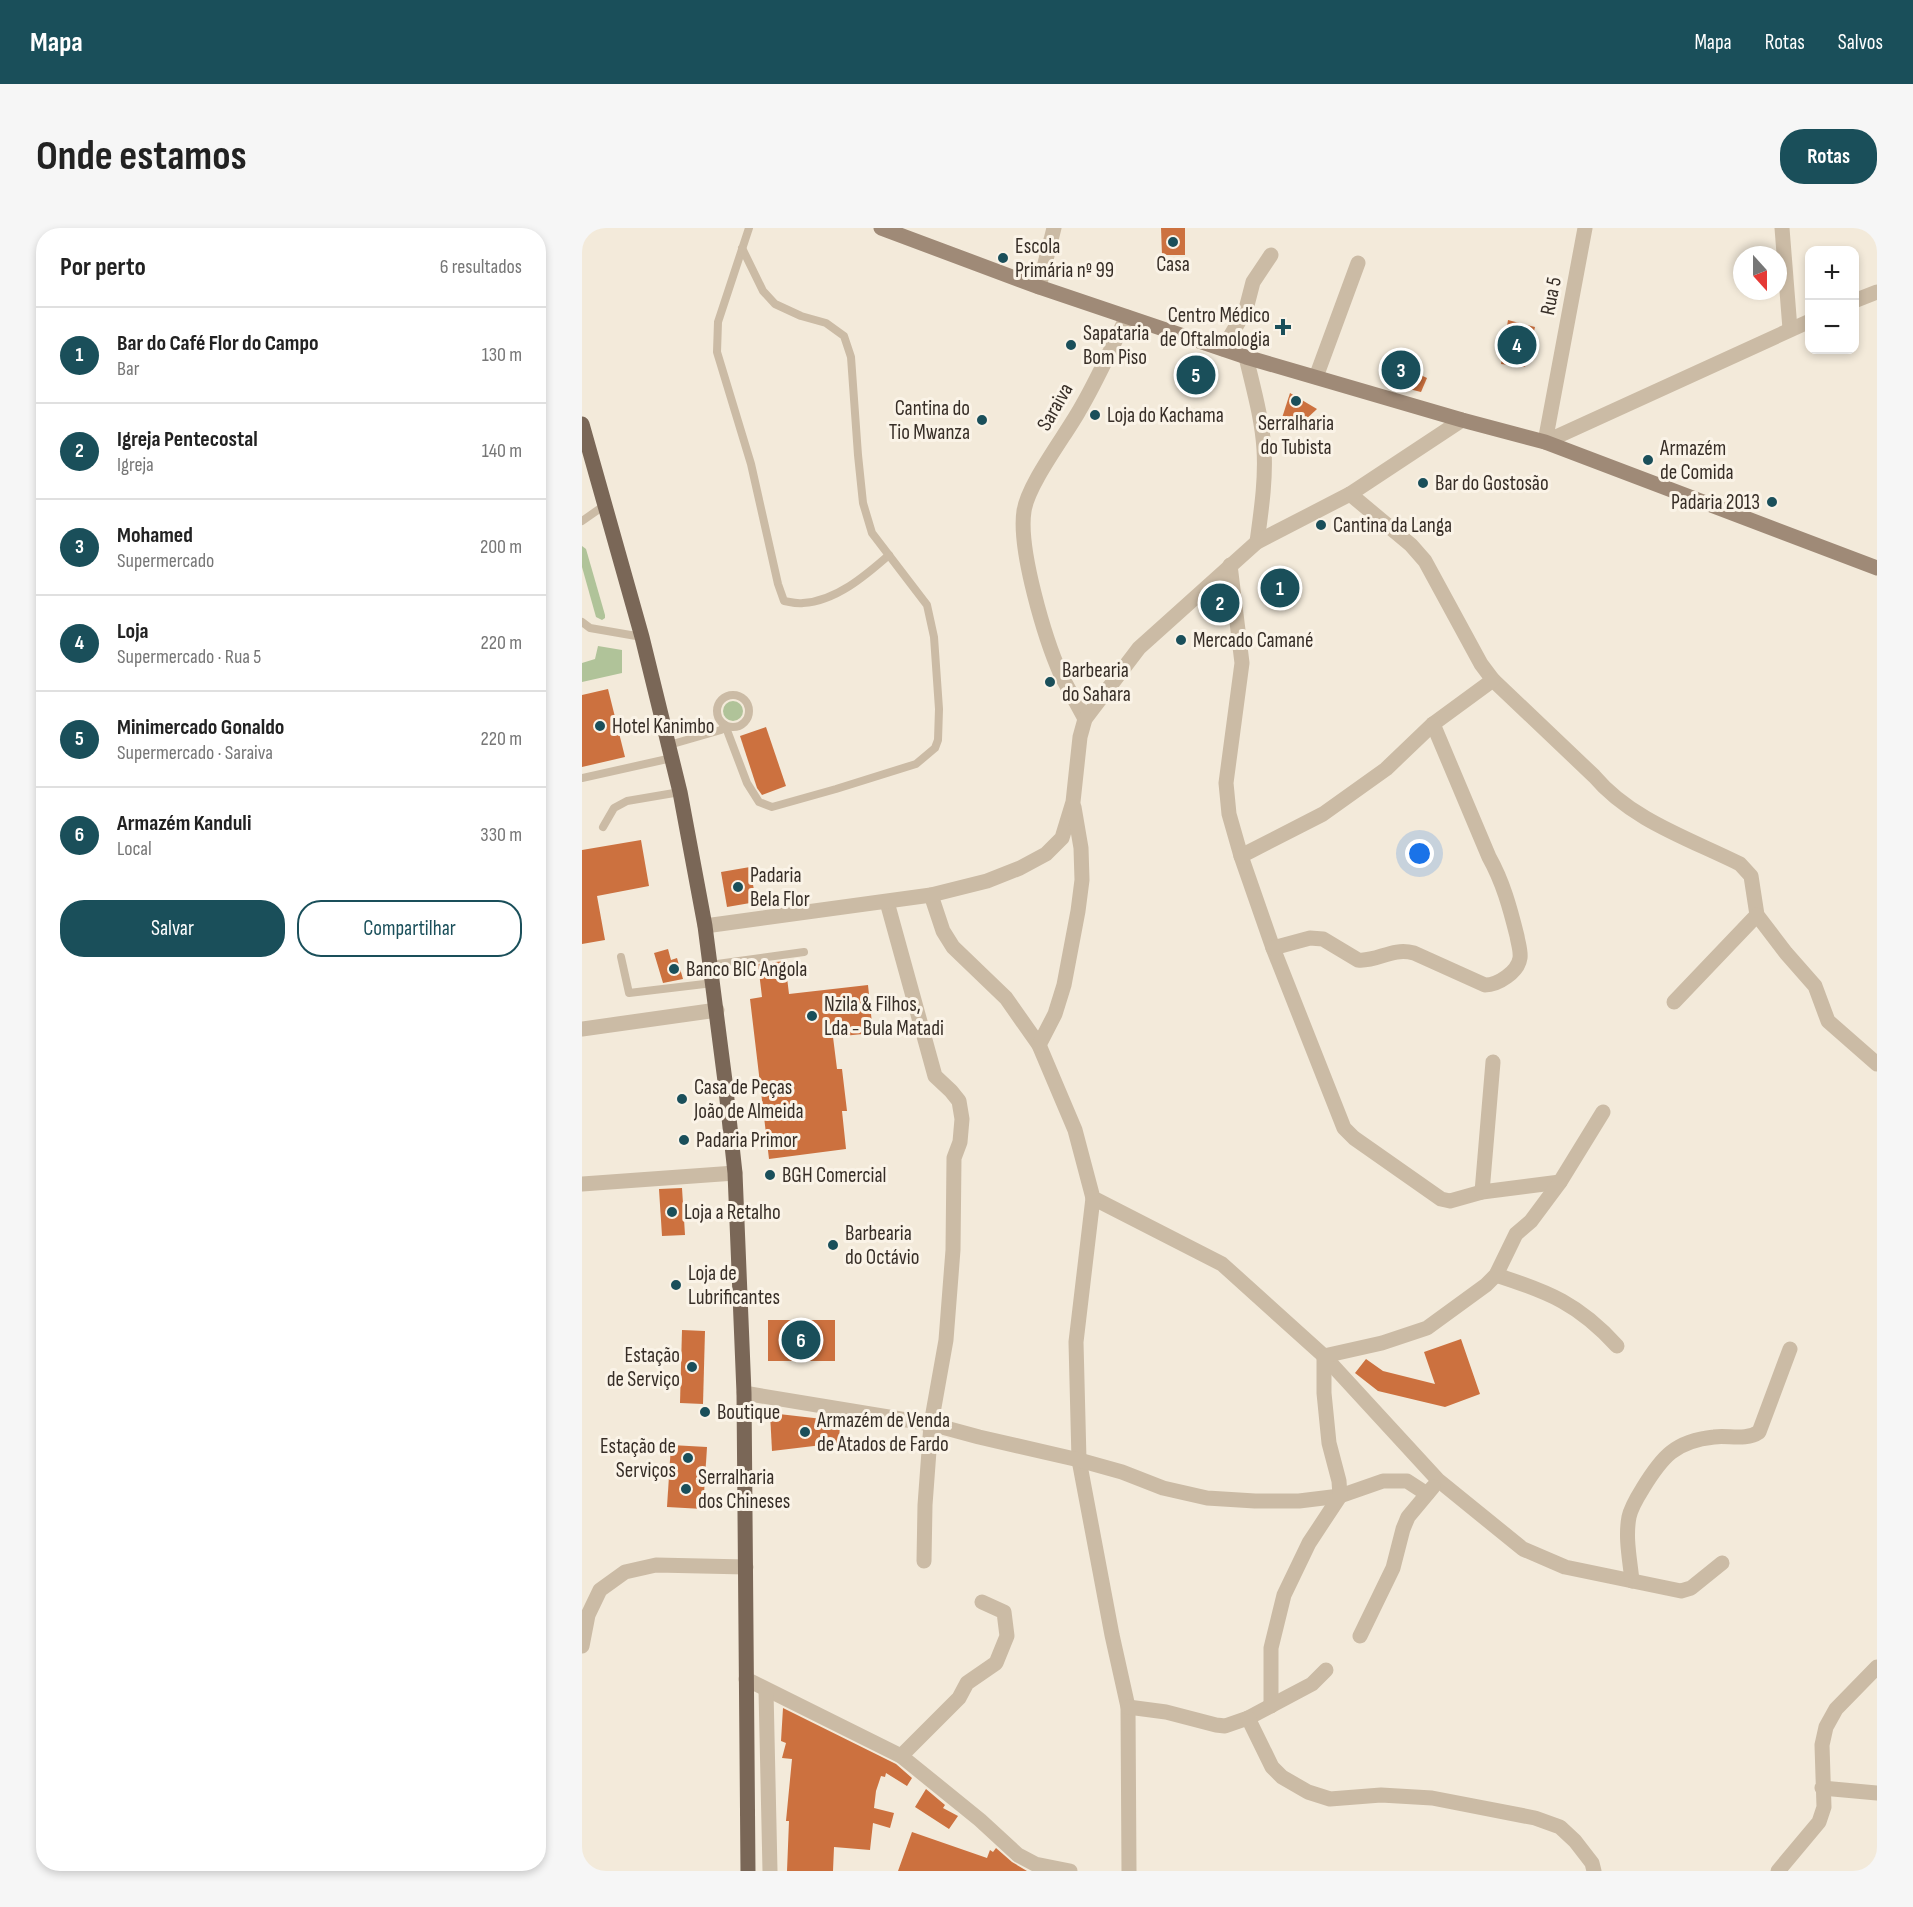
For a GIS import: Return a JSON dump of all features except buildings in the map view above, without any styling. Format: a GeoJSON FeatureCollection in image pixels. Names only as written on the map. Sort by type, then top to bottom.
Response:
{"type":"FeatureCollection","features":[{"type":"Feature","properties":{"kind":"main road"},"geometry":{"type":"LineString","coordinates":[[881,228],[1039,287],[1245,357],[1545,442],[1877,568]]}},
{"type":"Feature","properties":{"kind":"main road"},"geometry":{"type":"LineString","coordinates":[[582,424],[588,462],[606,504],[671,752],[705,926],[717,1010],[735,1173],[744,1393],[748,1871]]}},
{"type":"Feature","properties":{"kind":"street"},"geometry":{"type":"LineString","coordinates":[[1039,287],[1054,228]]}},
{"type":"Feature","properties":{"kind":"street","name":"Rua 5"},"geometry":{"type":"LineString","coordinates":[[1545,442],[1585,228]]}},
{"type":"Feature","properties":{"kind":"street"},"geometry":{"type":"LineString","coordinates":[[1782,228],[1790,329]]}},
{"type":"Feature","properties":{"kind":"street"},"geometry":{"type":"LineString","coordinates":[[1223,349],[1246,309],[1253,282],[1271,255]]}},
{"type":"Feature","properties":{"kind":"street"},"geometry":{"type":"LineString","coordinates":[[1316,377],[1358,263]]}},
{"type":"Feature","properties":{"kind":"street"},"geometry":{"type":"LineString","coordinates":[[1859,300],[1877,292]]}},
{"type":"Feature","properties":{"kind":"street"},"geometry":{"type":"LineString","coordinates":[[1085,719],[1061,674],[1047,637],[1023,536],[1024,509],[1036,481],[1080,409],[1127,317]]}},
{"type":"Feature","properties":{"kind":"street"},"geometry":{"type":"LineString","coordinates":[[1545,442],[1805,323]]}},
{"type":"Feature","properties":{"kind":"street"},"geometry":{"type":"LineString","coordinates":[[1245,357],[1264,450],[1263,496],[1257,542]]}},
{"type":"Feature","properties":{"kind":"street"},"geometry":{"type":"LineString","coordinates":[[705,926],[930,895],[987,881],[1020,868],[1046,854],[1062,838],[1073,802],[1080,737],[1085,719],[1139,648],[1257,542],[1350,494],[1462,420]]}},
{"type":"Feature","properties":{"kind":"street"},"geometry":{"type":"LineString","coordinates":[[1350,494],[1411,545],[1425,561],[1481,664],[1493,680],[1594,776],[1607,792],[1631,811],[1747,869],[1751,876],[1757,915],[1815,986],[1828,1021],[1877,1064]]}},
{"type":"Feature","properties":{"kind":"street"},"geometry":{"type":"LineString","coordinates":[[1230,565],[1242,663],[1226,783],[1229,814],[1273,948],[1344,1128],[1354,1138],[1441,1198],[1450,1201],[1482,1191],[1560,1182]]}},
{"type":"Feature","properties":{"kind":"street"},"geometry":{"type":"LineString","coordinates":[[1241,856],[1323,814],[1386,769],[1433,724],[1493,680]]}},
{"type":"Feature","properties":{"kind":"street"},"geometry":{"type":"LineString","coordinates":[[1273,948],[1310,938],[1323,939],[1358,960],[1364,961],[1404,950],[1485,985],[1495,983],[1518,965],[1519,947],[1500,876],[1489,857],[1433,724]]}},
{"type":"Feature","properties":{"kind":"street"},"geometry":{"type":"LineString","coordinates":[[1039,1045],[1055,1014],[1064,985],[1078,911],[1082,880],[1081,848],[1073,802]]}},
{"type":"Feature","properties":{"kind":"street"},"geometry":{"type":"LineString","coordinates":[[930,895],[943,931],[952,947],[1006,998],[1039,1045],[1075,1130],[1093,1198],[1076,1342],[1079,1460],[1128,1707],[1129,1871]]}},
{"type":"Feature","properties":{"kind":"street"},"geometry":{"type":"LineString","coordinates":[[887,902],[935,1076],[959,1101],[962,1119],[960,1142],[954,1158],[953,1250],[946,1340],[931,1424],[925,1505],[924,1561]]}},
{"type":"Feature","properties":{"kind":"street"},"geometry":{"type":"LineString","coordinates":[[1674,1002],[1757,915]]}},
{"type":"Feature","properties":{"kind":"street"},"geometry":{"type":"LineString","coordinates":[[582,1029],[717,1010]]}},
{"type":"Feature","properties":{"kind":"street"},"geometry":{"type":"LineString","coordinates":[[1482,1191],[1492,1062]]}},
{"type":"Feature","properties":{"kind":"street"},"geometry":{"type":"LineString","coordinates":[[1324,1356],[1382,1343],[1427,1328],[1486,1285],[1496,1275],[1516,1234],[1531,1221],[1560,1182],[1603,1112]]}},
{"type":"Feature","properties":{"kind":"street"},"geometry":{"type":"LineString","coordinates":[[582,1184],[735,1173]]}},
{"type":"Feature","properties":{"kind":"street"},"geometry":{"type":"LineString","coordinates":[[1093,1198],[1222,1264],[1324,1356],[1438,1480],[1523,1549],[1565,1567],[1681,1591],[1691,1588],[1722,1563]]}},
{"type":"Feature","properties":{"kind":"street"},"geometry":{"type":"LineString","coordinates":[[1496,1275],[1535,1288],[1570,1304],[1599,1326],[1617,1346]]}},
{"type":"Feature","properties":{"kind":"street"},"geometry":{"type":"LineString","coordinates":[[1632,1581],[1628,1534],[1629,1515],[1659,1462],[1673,1449],[1695,1441],[1714,1437],[1753,1436],[1759,1432],[1790,1349]]}},
{"type":"Feature","properties":{"kind":"street"},"geometry":{"type":"LineString","coordinates":[[1271,1706],[1271,1648],[1284,1595],[1309,1543],[1340,1496],[1339,1481],[1329,1443],[1324,1392],[1324,1356]]}},
{"type":"Feature","properties":{"kind":"street"},"geometry":{"type":"LineString","coordinates":[[744,1393],[931,1424],[1079,1460],[1122,1472],[1163,1488],[1207,1498],[1299,1501],[1340,1496],[1383,1481],[1407,1481],[1427,1494]]}},
{"type":"Feature","properties":{"kind":"street"},"geometry":{"type":"LineString","coordinates":[[1360,1636],[1393,1568],[1402,1529],[1408,1517],[1438,1480]]}},
{"type":"Feature","properties":{"kind":"street"},"geometry":{"type":"LineString","coordinates":[[582,1646],[588,1615],[600,1590],[625,1572],[656,1565],[746,1567]]}},
{"type":"Feature","properties":{"kind":"street"},"geometry":{"type":"LineString","coordinates":[[901,1756],[959,1698],[967,1683],[996,1663],[1007,1636],[1004,1612],[982,1602]]}},
{"type":"Feature","properties":{"kind":"street"},"geometry":{"type":"LineString","coordinates":[[1778,1871],[1819,1822],[1824,1807],[1822,1744],[1826,1727],[1836,1709],[1877,1667]]}},
{"type":"Feature","properties":{"kind":"street"},"geometry":{"type":"LineString","coordinates":[[1128,1707],[1166,1712],[1226,1726],[1248,1718],[1312,1684],[1326,1670]]}},
{"type":"Feature","properties":{"kind":"street"},"geometry":{"type":"LineString","coordinates":[[746,1679],[901,1756],[980,1820],[1018,1855],[1035,1864],[1070,1871]]}},
{"type":"Feature","properties":{"kind":"street"},"geometry":{"type":"LineString","coordinates":[[766,1690],[775,1840],[770,1871]]}},
{"type":"Feature","properties":{"kind":"street"},"geometry":{"type":"LineString","coordinates":[[1248,1718],[1272,1767],[1282,1777],[1308,1792],[1330,1799],[1381,1795],[1432,1798],[1535,1818],[1560,1827],[1575,1841],[1592,1863],[1594,1871]]}},
{"type":"Feature","properties":{"kind":"street"},"geometry":{"type":"LineString","coordinates":[[1822,1788],[1877,1793]]}},
{"type":"Feature","properties":{"kind":"street"},"geometry":{"type":"LineString","coordinates":[[748,1837],[775,1840]]}},
{"type":"Feature","properties":{"kind":"lane"},"geometry":{"type":"LineString","coordinates":[[749,228],[718,322],[717,352],[751,464],[778,584],[784,601],[802,603],[824,599],[863,578],[889,555]]}},
{"type":"Feature","properties":{"kind":"lane"},"geometry":{"type":"LineString","coordinates":[[725,725],[736,727],[748,718],[749,708],[740,696],[725,697],[718,705],[718,716],[725,725],[747,783],[759,802],[772,807],[916,764],[935,748],[938,740],[939,709],[934,637],[927,605],[872,533],[863,503],[851,357],[844,336],[826,323],[801,316],[775,304],[764,291],[742,248]]}},
{"type":"Feature","properties":{"kind":"lane"},"geometry":{"type":"LineString","coordinates":[[582,521],[606,504]]}},
{"type":"Feature","properties":{"kind":"lane"},"geometry":{"type":"LineString","coordinates":[[585,626],[642,637]]}},
{"type":"Feature","properties":{"kind":"lane"},"geometry":{"type":"LineString","coordinates":[[582,778],[671,752],[721,730],[725,725]]}},
{"type":"Feature","properties":{"kind":"lane"},"geometry":{"type":"LineString","coordinates":[[603,826],[614,808],[627,801],[680,792]]}},
{"type":"Feature","properties":{"kind":"lane"},"geometry":{"type":"LineString","coordinates":[[710,965],[804,952]]}},
{"type":"Feature","properties":{"kind":"lane"},"geometry":{"type":"LineString","coordinates":[[621,957],[629,993],[713,983]]}},
{"type":"Feature","properties":{"kind":"green space"},"geometry":{"type":"Polygon","coordinates":[[[582,546],[586,549],[605,615],[602,620],[596,617],[582,567],[582,546]]]}},
{"type":"Feature","properties":{"kind":"green space"},"geometry":{"type":"Polygon","coordinates":[[[598,646],[622,650],[622,673],[582,682],[582,663],[595,659],[598,646]]]}},
{"type":"Feature","properties":{"kind":"green space"},"geometry":{"type":"Polygon","coordinates":[[[733,701],[740,704],[743,711],[740,718],[733,721],[726,718],[723,711],[726,704],[733,701]]]}},
{"type":"Feature","properties":{"kind":"place","name":"Casa"},"geometry":{"type":"Point","coordinates":[1173,242]}},
{"type":"Feature","properties":{"kind":"place","name":"Escola Primária nº 99"},"geometry":{"type":"Point","coordinates":[1003,258]}},
{"type":"Feature","properties":{"kind":"place","name":"Centro Médico de Oftalmologia"},"geometry":{"type":"Point","coordinates":[1283,327]}},
{"type":"Feature","properties":{"kind":"place","name":"Sapataria Bom Piso"},"geometry":{"type":"Point","coordinates":[1071,345]}},
{"type":"Feature","properties":{"kind":"place","name":"Loja"},"geometry":{"type":"Point","coordinates":[1517,345]}},
{"type":"Feature","properties":{"kind":"place","name":"Mohamed"},"geometry":{"type":"Point","coordinates":[1401,370]}},
{"type":"Feature","properties":{"kind":"place","name":"Minimercado Gonaldo"},"geometry":{"type":"Point","coordinates":[1196,375]}},
{"type":"Feature","properties":{"kind":"place","name":"Serralharia do Tubista"},"geometry":{"type":"Point","coordinates":[1296,401]}},
{"type":"Feature","properties":{"kind":"place","name":"Loja do Kachama"},"geometry":{"type":"Point","coordinates":[1095,415]}},
{"type":"Feature","properties":{"kind":"place","name":"Cantina do Tio Mwanza"},"geometry":{"type":"Point","coordinates":[982,420]}},
{"type":"Feature","properties":{"kind":"place","name":"Armazém de Comida"},"geometry":{"type":"Point","coordinates":[1648,460]}},
{"type":"Feature","properties":{"kind":"place","name":"Bar do Gostosão"},"geometry":{"type":"Point","coordinates":[1423,483]}},
{"type":"Feature","properties":{"kind":"place","name":"Padaria 2013"},"geometry":{"type":"Point","coordinates":[1772,502]}},
{"type":"Feature","properties":{"kind":"place","name":"Cantina da Langa"},"geometry":{"type":"Point","coordinates":[1321,525]}},
{"type":"Feature","properties":{"kind":"place","name":"Bar do Café Flor do Campo"},"geometry":{"type":"Point","coordinates":[1280,588]}},
{"type":"Feature","properties":{"kind":"place","name":"Igreja Pentecostal"},"geometry":{"type":"Point","coordinates":[1220,603]}},
{"type":"Feature","properties":{"kind":"place","name":"Mercado Camané"},"geometry":{"type":"Point","coordinates":[1181,640]}},
{"type":"Feature","properties":{"kind":"place","name":"Barbearia do Sahara"},"geometry":{"type":"Point","coordinates":[1050,682]}},
{"type":"Feature","properties":{"kind":"place","name":"Hotel Kanimbo"},"geometry":{"type":"Point","coordinates":[600,726]}},
{"type":"Feature","properties":{"kind":"place","name":"Padaria Bela Flor"},"geometry":{"type":"Point","coordinates":[738,887]}},
{"type":"Feature","properties":{"kind":"place","name":"Banco BIC Angola"},"geometry":{"type":"Point","coordinates":[674,969]}},
{"type":"Feature","properties":{"kind":"place","name":"Nzila & Filhos, Lda - Bula Matadi"},"geometry":{"type":"Point","coordinates":[812,1016]}},
{"type":"Feature","properties":{"kind":"place","name":"Casa de Peças João de Almeida"},"geometry":{"type":"Point","coordinates":[682,1099]}},
{"type":"Feature","properties":{"kind":"place","name":"Padaria Primor"},"geometry":{"type":"Point","coordinates":[684,1140]}},
{"type":"Feature","properties":{"kind":"place","name":"BGH Comercial"},"geometry":{"type":"Point","coordinates":[770,1175]}},
{"type":"Feature","properties":{"kind":"place","name":"Loja a Retalho"},"geometry":{"type":"Point","coordinates":[672,1212]}},
{"type":"Feature","properties":{"kind":"place","name":"Barbearia do Octávio"},"geometry":{"type":"Point","coordinates":[833,1245]}},
{"type":"Feature","properties":{"kind":"place","name":"Loja de Lubrificantes"},"geometry":{"type":"Point","coordinates":[676,1285]}},
{"type":"Feature","properties":{"kind":"place","name":"Armazém Kanduli"},"geometry":{"type":"Point","coordinates":[801,1340]}},
{"type":"Feature","properties":{"kind":"place","name":"Estação de Serviço"},"geometry":{"type":"Point","coordinates":[692,1367]}},
{"type":"Feature","properties":{"kind":"place","name":"Boutique"},"geometry":{"type":"Point","coordinates":[705,1412]}},
{"type":"Feature","properties":{"kind":"place","name":"Armazém de Venda de Atados de Fardo"},"geometry":{"type":"Point","coordinates":[805,1432]}},
{"type":"Feature","properties":{"kind":"place","name":"Estação de Serviços"},"geometry":{"type":"Point","coordinates":[688,1458]}},
{"type":"Feature","properties":{"kind":"place","name":"Serralharia dos Chineses"},"geometry":{"type":"Point","coordinates":[686,1489]}}]}
